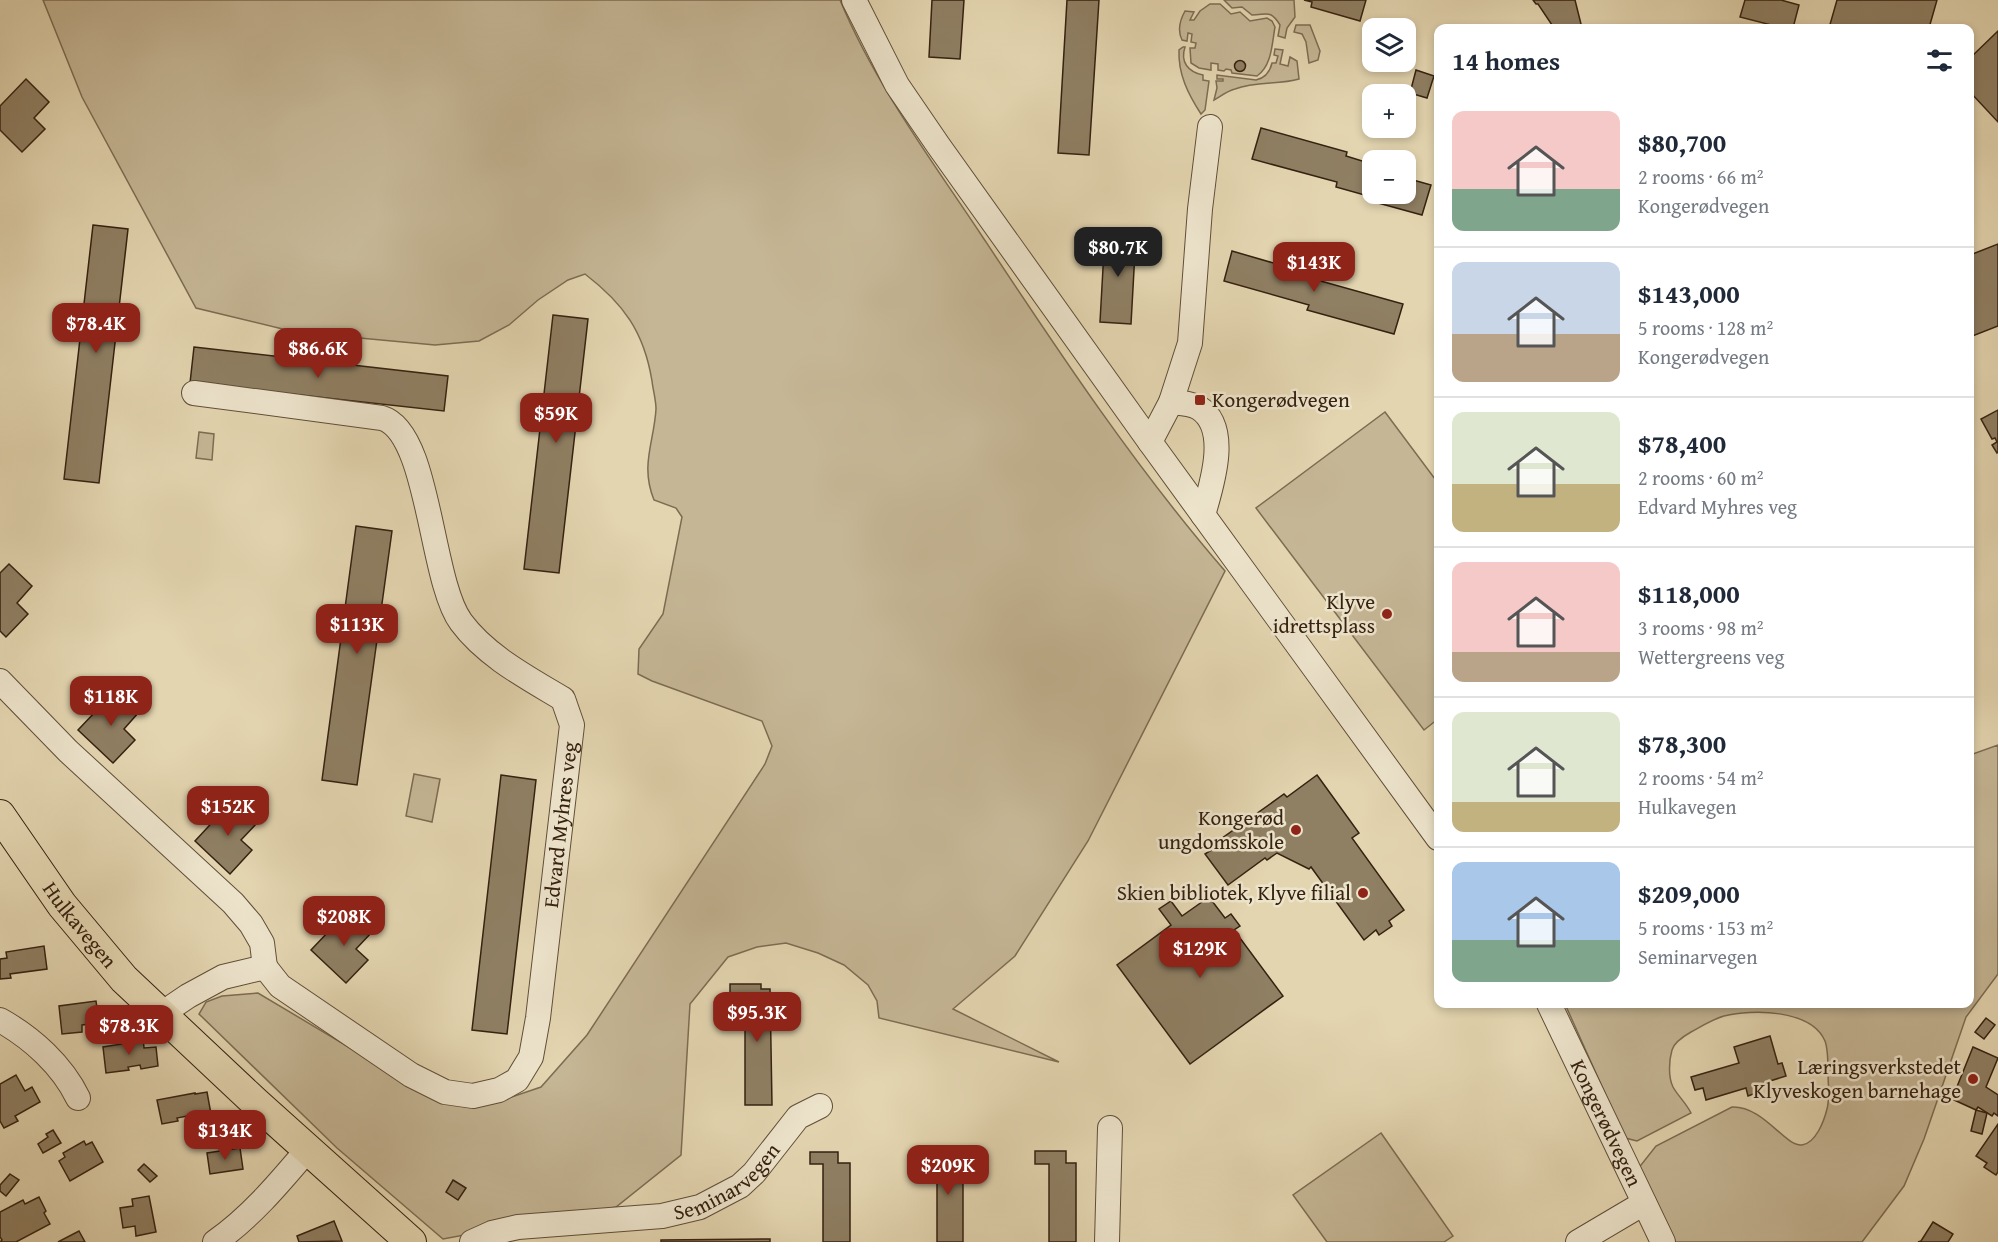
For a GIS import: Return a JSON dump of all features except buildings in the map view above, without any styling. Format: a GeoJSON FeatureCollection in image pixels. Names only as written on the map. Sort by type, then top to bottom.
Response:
{"type":"FeatureCollection","features":[{"type":"Feature","properties":{"kind":"main road","name":"Hulkavegen"},"geometry":{"type":"LineString","coordinates":[[0,815],[45,882],[82,931],[124,979],[160,1015],[411,1242]]}},
{"type":"Feature","properties":{"kind":"street"},"geometry":{"type":"LineString","coordinates":[[854,0],[897,85],[1150,442],[1434,832]]}},
{"type":"Feature","properties":{"kind":"street"},"geometry":{"type":"LineString","coordinates":[[1150,442],[1171,402],[1190,343],[1200,209],[1210,127]]}},
{"type":"Feature","properties":{"kind":"street","name":"Edvard Myhres veg"},"geometry":{"type":"LineString","coordinates":[[194,393],[382,418],[394,424],[401,431],[412,453],[429,514],[442,581],[448,600],[461,622],[483,646],[520,674],[563,699],[572,725],[538,1018],[531,1057],[517,1080],[499,1090],[473,1096],[445,1092],[411,1075],[280,986],[265,967]]}},
{"type":"Feature","properties":{"kind":"street"},"geometry":{"type":"LineString","coordinates":[[1171,402],[1189,404],[1199,408],[1214,426],[1215,462],[1203,515]]}},
{"type":"Feature","properties":{"kind":"street"},"geometry":{"type":"LineString","coordinates":[[0,681],[68,751],[233,903],[251,924],[262,943],[265,967],[224,977],[188,996],[160,1015]]}},
{"type":"Feature","properties":{"kind":"street","name":"Kongerødvegen"},"geometry":{"type":"LineString","coordinates":[[1551,1008],[1663,1242]]}},
{"type":"Feature","properties":{"kind":"street"},"geometry":{"type":"LineString","coordinates":[[0,1020],[29,1039],[69,1081],[78,1098]]}},
{"type":"Feature","properties":{"kind":"street","name":"Seminarvegen"},"geometry":{"type":"LineString","coordinates":[[472,1242],[492,1233],[518,1227],[662,1216],[700,1207],[740,1186],[754,1173],[798,1117],[820,1106]]}},
{"type":"Feature","properties":{"kind":"street"},"geometry":{"type":"LineString","coordinates":[[1107,1242],[1110,1128]]}},
{"type":"Feature","properties":{"kind":"street"},"geometry":{"type":"LineString","coordinates":[[215,1242],[228,1233],[273,1190],[308,1149]]}},
{"type":"Feature","properties":{"kind":"street"},"geometry":{"type":"LineString","coordinates":[[1578,1242],[1644,1203]]}},
{"type":"Feature","properties":{"kind":"shaded area"},"geometry":{"type":"Polygon","coordinates":[[[43,0],[840,0],[886,91],[1038,320],[1097,406],[1159,490],[1225,571],[1088,841],[1015,956],[953,1009],[1059,1062],[879,1018],[877,1001],[868,985],[844,965],[818,953],[786,943],[757,947],[728,957],[690,1004],[681,1155],[616,1207],[443,1239],[337,1148],[199,1014],[206,1002],[222,996],[258,993],[424,1092],[506,1099],[541,1087],[587,1035],[765,764],[772,746],[762,721],[638,674],[639,649],[663,614],[682,517],[676,508],[654,500],[648,476],[656,406],[652,381],[638,334],[611,296],[585,274],[568,280],[538,300],[509,325],[479,341],[435,345],[295,332],[196,308],[82,97],[43,0]]]}},
{"type":"Feature","properties":{"kind":"shaded area"},"geometry":{"type":"Polygon","coordinates":[[[1224,0],[1294,0],[1295,17],[1287,28],[1285,38],[1278,36],[1280,25],[1271,15],[1252,15],[1242,7],[1232,8],[1224,0]]]}},
{"type":"Feature","properties":{"kind":"shaded area"},"geometry":{"type":"Polygon","coordinates":[[[1210,4],[1220,4],[1231,14],[1240,12],[1250,21],[1267,18],[1272,21],[1275,27],[1270,54],[1266,66],[1257,76],[1232,73],[1231,70],[1226,69],[1218,70],[1218,64],[1211,63],[1211,70],[1199,68],[1191,63],[1190,48],[1195,48],[1196,43],[1191,42],[1192,34],[1188,33],[1187,41],[1182,40],[1179,29],[1181,21],[1185,11],[1194,12],[1190,20],[1194,20],[1200,11],[1210,4]]]}},
{"type":"Feature","properties":{"kind":"shaded area"},"geometry":{"type":"Polygon","coordinates":[[[1296,25],[1310,25],[1320,51],[1318,60],[1309,63],[1306,42],[1302,34],[1294,32],[1296,25]]]}},
{"type":"Feature","properties":{"kind":"shaded area"},"geometry":{"type":"Polygon","coordinates":[[[1185,47],[1186,66],[1203,75],[1203,80],[1209,81],[1205,110],[1201,114],[1182,76],[1179,50],[1185,47]]]}},
{"type":"Feature","properties":{"kind":"shaded area"},"geometry":{"type":"Polygon","coordinates":[[[1275,49],[1283,50],[1280,64],[1288,66],[1290,57],[1297,61],[1299,79],[1243,87],[1229,91],[1214,100],[1216,81],[1223,81],[1223,79],[1217,79],[1217,75],[1256,80],[1262,78],[1267,74],[1272,63],[1276,63],[1278,56],[1274,55],[1275,49]]]}},
{"type":"Feature","properties":{"kind":"shaded area","name":"Klyve idrettsplass"},"geometry":{"type":"Polygon","coordinates":[[[1385,412],[1434,478],[1434,722],[1424,730],[1256,508],[1385,412]]]}},
{"type":"Feature","properties":{"kind":"shaded area"},"geometry":{"type":"Polygon","coordinates":[[[199,432],[214,434],[212,460],[196,458],[199,432]]]}},
{"type":"Feature","properties":{"kind":"shaded area"},"geometry":{"type":"Polygon","coordinates":[[[1998,745],[1998,974],[1974,1006],[1974,754],[1998,745]]]}},
{"type":"Feature","properties":{"kind":"shaded area"},"geometry":{"type":"Polygon","coordinates":[[[414,774],[440,779],[432,822],[406,816],[414,774]]]}},
{"type":"Feature","properties":{"kind":"shaded area"},"geometry":{"type":"Polygon","coordinates":[[[1567,1008],[1973,1008],[1966,1017],[1924,1139],[1904,1186],[1862,1242],[1672,1242],[1637,1170],[1656,1146],[1732,1107],[1743,1108],[1754,1113],[1795,1144],[1802,1145],[1811,1140],[1819,1131],[1828,1105],[1827,1048],[1818,1030],[1794,1017],[1765,1012],[1736,1014],[1720,1017],[1688,1034],[1673,1047],[1670,1078],[1675,1090],[1691,1113],[1637,1141],[1625,1138],[1567,1008]]]}},
{"type":"Feature","properties":{"kind":"shaded area"},"geometry":{"type":"Polygon","coordinates":[[[1381,1133],[1453,1236],[1444,1242],[1327,1242],[1293,1195],[1381,1133]]]}},
{"type":"Feature","properties":{"kind":"place","name":"Kongerødvegen"},"geometry":{"type":"Point","coordinates":[1200,400]}},
{"type":"Feature","properties":{"kind":"place","name":"Klyve idrettsplass"},"geometry":{"type":"Point","coordinates":[1387,614]}},
{"type":"Feature","properties":{"kind":"place","name":"Kongerød ungdomsskole"},"geometry":{"type":"Point","coordinates":[1296,830]}},
{"type":"Feature","properties":{"kind":"place","name":"Skien bibliotek, Klyve filial"},"geometry":{"type":"Point","coordinates":[1363,893]}},
{"type":"Feature","properties":{"kind":"place","name":"Læringsverkstedet Klyveskogen barnehage"},"geometry":{"type":"Point","coordinates":[1973,1079]}}]}
